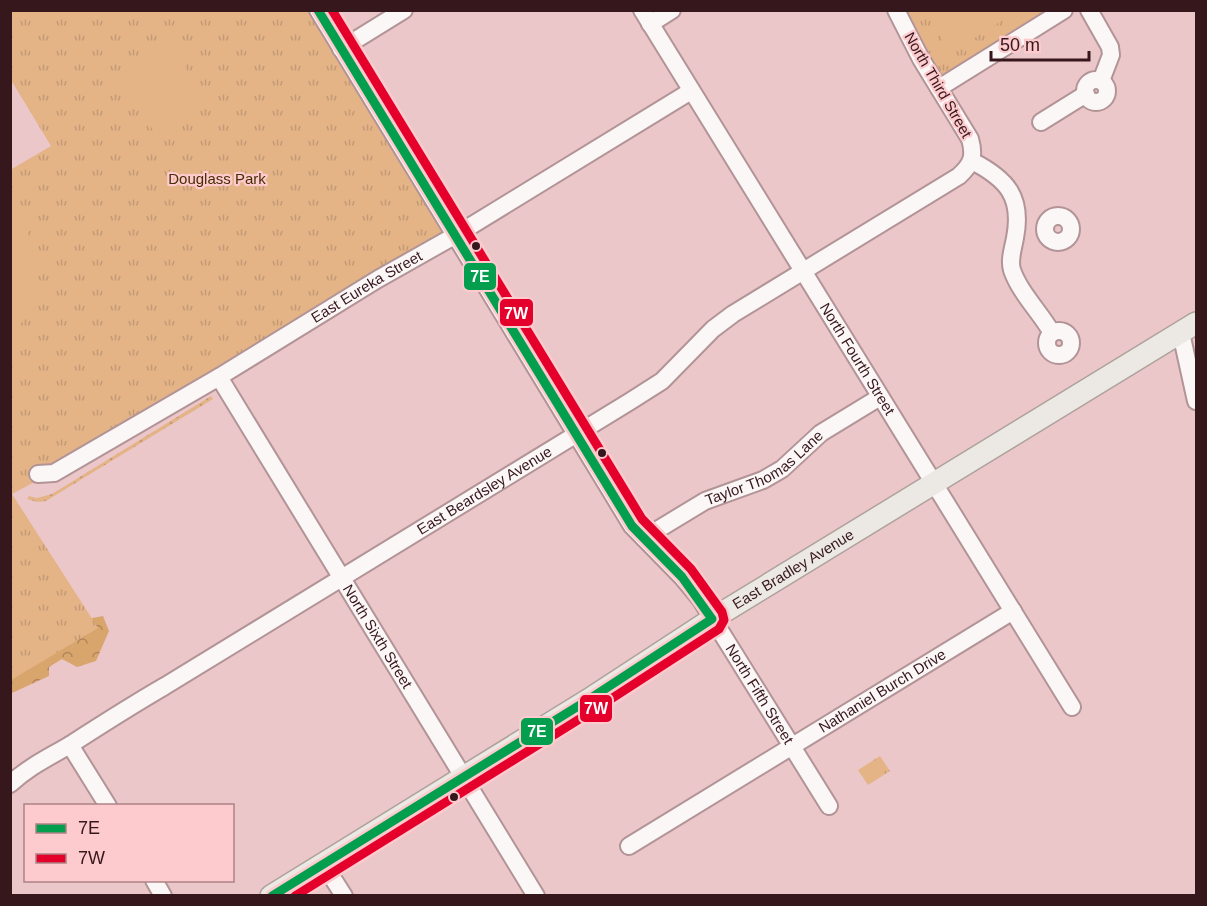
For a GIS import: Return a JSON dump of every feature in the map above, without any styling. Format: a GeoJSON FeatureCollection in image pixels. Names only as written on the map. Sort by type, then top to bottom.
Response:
{"type":"FeatureCollection","features":[{"type":"Feature","properties":{"kind":"main road","name":"East Bradley Avenue"},"geometry":{"type":"LineString","coordinates":[[271,896],[464,778],[712,619],[1189,328]]}},
{"type":"Feature","properties":{"kind":"street","name":"North Fifth Street"},"geometry":{"type":"LineString","coordinates":[[318,10],[632,526],[682,577],[712,619],[829,806]]}},
{"type":"Feature","properties":{"kind":"street"},"geometry":{"type":"LineString","coordinates":[[342,49],[404,10]]}},
{"type":"Feature","properties":{"kind":"street"},"geometry":{"type":"LineString","coordinates":[[646,17],[672,10]]}},
{"type":"Feature","properties":{"kind":"street","name":"North Third Street"},"geometry":{"type":"LineString","coordinates":[[896,10],[970,139],[973,148],[972,161]]}},
{"type":"Feature","properties":{"kind":"street"},"geometry":{"type":"LineString","coordinates":[[939,88],[1064,10]]}},
{"type":"Feature","properties":{"kind":"street"},"geometry":{"type":"LineString","coordinates":[[1041,122],[1086,94],[1093,101],[1103,99],[1107,90],[1101,81],[1111,55],[1110,47],[1089,10]]}},
{"type":"Feature","properties":{"kind":"street","name":"North Fourth Street"},"geometry":{"type":"LineString","coordinates":[[646,17],[1072,707]]}},
{"type":"Feature","properties":{"kind":"street","name":"East Eureka Street"},"geometry":{"type":"LineString","coordinates":[[38,474],[54,473],[219,377],[691,92]]}},
{"type":"Feature","properties":{"kind":"street"},"geometry":{"type":"LineString","coordinates":[[972,161],[990,171],[1003,182],[1013,196],[1018,222],[1011,258],[1012,268],[1016,279],[1052,333]]}},
{"type":"Feature","properties":{"kind":"street","name":"East Beardsley Avenue"},"geometry":{"type":"LineString","coordinates":[[10,784],[31,767],[662,381],[713,328],[959,176],[972,161]]}},
{"type":"Feature","properties":{"kind":"street"},"geometry":{"type":"LineString","coordinates":[[1018,222],[1045,228]]}},
{"type":"Feature","properties":{"kind":"street"},"geometry":{"type":"LineString","coordinates":[[1189,328],[1197,401]]}},
{"type":"Feature","properties":{"kind":"street","name":"North Sixth Street"},"geometry":{"type":"LineString","coordinates":[[219,377],[536,896]]}},
{"type":"Feature","properties":{"kind":"street","name":"Taylor Thomas Lane"},"geometry":{"type":"LineString","coordinates":[[644,537],[705,501],[763,480],[782,469],[821,433],[880,397]]}},
{"type":"Feature","properties":{"kind":"street","name":"Nathaniel Burch Drive"},"geometry":{"type":"LineString","coordinates":[[629,846],[1013,611]]}},
{"type":"Feature","properties":{"kind":"street"},"geometry":{"type":"LineString","coordinates":[[70,745],[107,804]]}},
{"type":"Feature","properties":{"kind":"street"},"geometry":{"type":"LineString","coordinates":[[323,863],[344,896]]}},
{"type":"Feature","properties":{"kind":"street"},"geometry":{"type":"LineString","coordinates":[[155,882],[163,896]]}},
{"type":"Feature","properties":{"kind":"green space","name":"Douglass Park"},"geometry":{"type":"Polygon","coordinates":[[[11,11],[313,11],[451,234],[72,462],[12,494],[98,628],[11,680],[10,170],[51,146],[11,80],[11,11]]]}},
{"type":"Feature","properties":{"kind":"green space"},"geometry":{"type":"Polygon","coordinates":[[[895,11],[1056,11],[939,88],[895,11]]]}},
{"type":"Feature","properties":{"kind":"green space"},"geometry":{"type":"Polygon","coordinates":[[[925,11],[1002,11],[1006,18],[951,53],[925,11]]]}},
{"type":"Feature","properties":{"kind":"green space"},"geometry":{"type":"Polygon","coordinates":[[[168,45],[173,49],[207,105],[157,136],[121,81],[123,80],[120,75],[168,45]]]}},
{"type":"Feature","properties":{"kind":"green space"},"geometry":{"type":"Polygon","coordinates":[[[13,201],[29,235],[34,271],[28,307],[11,340],[10,202],[13,201]]]}},
{"type":"Feature","properties":{"kind":"green space"},"geometry":{"type":"Polygon","coordinates":[[[211,396],[213,399],[46,501],[37,502],[27,499],[29,496],[37,498],[52,494],[211,396]]]}},
{"type":"Feature","properties":{"kind":"green space"},"geometry":{"type":"Polygon","coordinates":[[[103,616],[109,631],[96,661],[77,667],[62,659],[49,667],[49,676],[11,692],[11,677],[87,619],[103,616]]]}},
{"type":"Feature","properties":{"kind":"green space"},"geometry":{"type":"Polygon","coordinates":[[[880,756],[890,771],[868,785],[858,770],[880,756]]]}},
{"type":"Feature","properties":{"kind":"transit line","name":"7E"},"geometry":{"type":"LineString","coordinates":[[272,896],[588,700],[712,619],[682,577],[632,526],[318,10]]}},
{"type":"Feature","properties":{"kind":"transit line","name":"7W"},"geometry":{"type":"LineString","coordinates":[[295,896],[594,710],[719,629],[724,620],[722,612],[691,569],[642,519],[332,10]]}}]}
